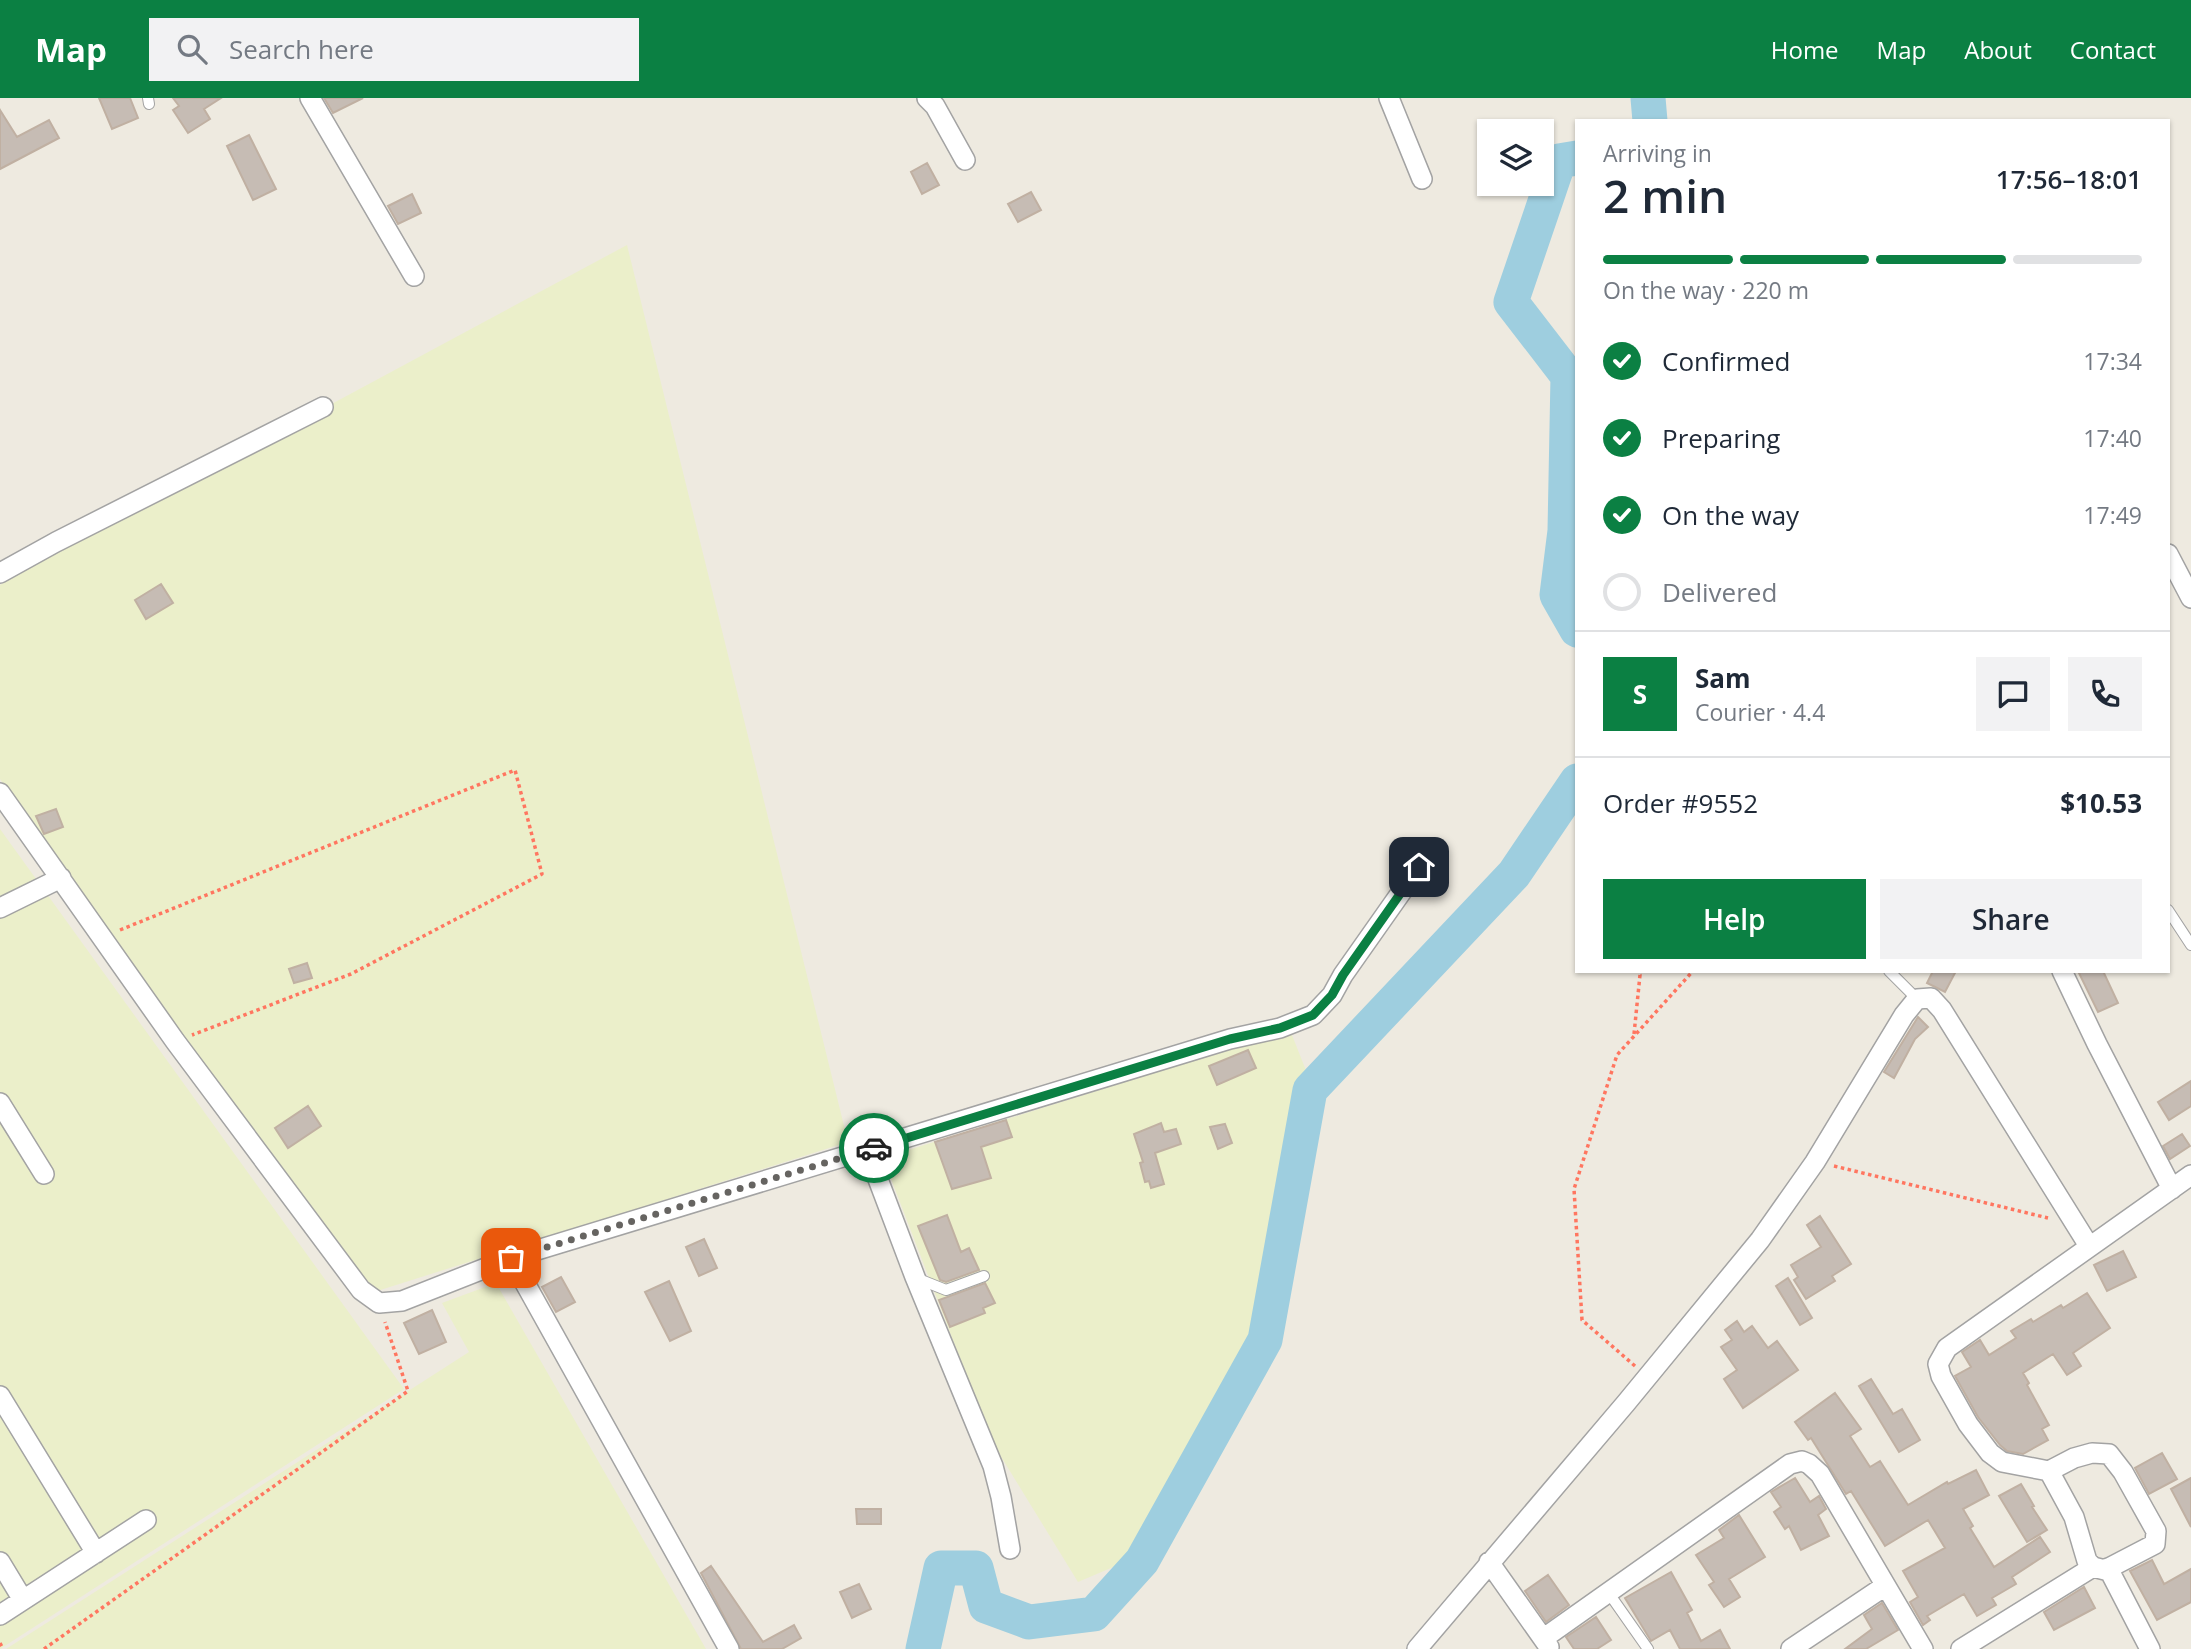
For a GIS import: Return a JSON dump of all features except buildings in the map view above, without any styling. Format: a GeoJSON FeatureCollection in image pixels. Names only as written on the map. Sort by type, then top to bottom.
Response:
{"type":"FeatureCollection","features":[{"type":"Feature","properties":{"kind":"street"},"geometry":{"type":"LineString","coordinates":[[310,98],[414,276]]}},
{"type":"Feature","properties":{"kind":"street"},"geometry":{"type":"LineString","coordinates":[[927,98],[935,106],[965,160]]}},
{"type":"Feature","properties":{"kind":"street"},"geometry":{"type":"LineString","coordinates":[[1389,98],[1422,179]]}},
{"type":"Feature","properties":{"kind":"street"},"geometry":{"type":"LineString","coordinates":[[0,573],[323,407]]}},
{"type":"Feature","properties":{"kind":"street"},"geometry":{"type":"LineString","coordinates":[[2170,558],[2191,598]]}},
{"type":"Feature","properties":{"kind":"street"},"geometry":{"type":"LineString","coordinates":[[0,793],[175,1041],[361,1290],[379,1303],[402,1301],[511,1258],[1230,1039],[1280,1028],[1313,1015],[1332,995],[1343,975],[1419,867]]}},
{"type":"Feature","properties":{"kind":"street"},"geometry":{"type":"LineString","coordinates":[[0,908],[61,878]]}},
{"type":"Feature","properties":{"kind":"street"},"geometry":{"type":"LineString","coordinates":[[2063,973],[2172,1189]]}},
{"type":"Feature","properties":{"kind":"street"},"geometry":{"type":"LineString","coordinates":[[1418,1649],[1760,1240],[1815,1162],[1903,1015],[1917,999],[1931,998],[1942,1010],[2089,1247]]}},
{"type":"Feature","properties":{"kind":"street"},"geometry":{"type":"LineString","coordinates":[[0,1103],[44,1174]]}},
{"type":"Feature","properties":{"kind":"street"},"geometry":{"type":"LineString","coordinates":[[867,1150],[915,1277],[993,1466],[1010,1549]]}},
{"type":"Feature","properties":{"kind":"street"},"geometry":{"type":"LineString","coordinates":[[1961,1649],[2100,1568],[2155,1544],[2157,1538],[2156,1531],[2123,1472],[2109,1454],[2074,1458],[2049,1471],[2003,1462],[1990,1453],[1968,1423],[1941,1376],[1938,1364],[1947,1348],[2191,1175]]}},
{"type":"Feature","properties":{"kind":"street"},"geometry":{"type":"LineString","coordinates":[[511,1258],[729,1649]]}},
{"type":"Feature","properties":{"kind":"street"},"geometry":{"type":"LineString","coordinates":[[0,1396],[96,1553]]}},
{"type":"Feature","properties":{"kind":"street"},"geometry":{"type":"LineString","coordinates":[[1489,1562],[1547,1643],[1608,1592],[1790,1464],[1802,1461],[1820,1474],[1923,1649]]}},
{"type":"Feature","properties":{"kind":"street"},"geometry":{"type":"LineString","coordinates":[[2049,1471],[2074,1517],[2087,1561],[2100,1568],[2150,1649]]}},
{"type":"Feature","properties":{"kind":"street"},"geometry":{"type":"LineString","coordinates":[[0,1615],[146,1520]]}},
{"type":"Feature","properties":{"kind":"street"},"geometry":{"type":"LineString","coordinates":[[0,1562],[23,1600]]}},
{"type":"Feature","properties":{"kind":"street"},"geometry":{"type":"LineString","coordinates":[[1791,1649],[1885,1586]]}},
{"type":"Feature","properties":{"kind":"lane"},"geometry":{"type":"LineString","coordinates":[[2170,913],[2191,945]]}},
{"type":"Feature","properties":{"kind":"lane"},"geometry":{"type":"LineString","coordinates":[[1891,973],[1917,999]]}},
{"type":"Feature","properties":{"kind":"lane"},"geometry":{"type":"LineString","coordinates":[[915,1277],[946,1290],[984,1276]]}},
{"type":"Feature","properties":{"kind":"lane"},"geometry":{"type":"LineString","coordinates":[[1608,1592],[1648,1649]]}},
{"type":"Feature","properties":{"kind":"path"},"geometry":{"type":"LineString","coordinates":[[102,937],[515,770],[542,874],[351,974],[175,1041]]}},
{"type":"Feature","properties":{"kind":"path"},"geometry":{"type":"LineString","coordinates":[[1634,1036],[1638,973]]}},
{"type":"Feature","properties":{"kind":"path"},"geometry":{"type":"LineString","coordinates":[[1647,1377],[1582,1320],[1574,1189],[1617,1055],[1691,973]]}},
{"type":"Feature","properties":{"kind":"path"},"geometry":{"type":"LineString","coordinates":[[1815,1162],[2074,1224]]}},
{"type":"Feature","properties":{"kind":"path"},"geometry":{"type":"LineString","coordinates":[[44,1649],[408,1391],[379,1303]]}},
{"type":"Feature","properties":{"kind":"path"},"geometry":{"type":"LineString","coordinates":[[0,1643],[3,1649]]}},
{"type":"Feature","properties":{"kind":"green space"},"geometry":{"type":"Polygon","coordinates":[[[627,245],[848,1142],[374,1292],[165,1024],[0,779],[0,585],[60,550],[627,245]]]}},
{"type":"Feature","properties":{"kind":"green space"},"geometry":{"type":"Polygon","coordinates":[[[0,829],[404,1389],[0,1649],[0,829]]]}},
{"type":"Feature","properties":{"kind":"green space"},"geometry":{"type":"Polygon","coordinates":[[[1290,1030],[1309,1078],[1260,1334],[1132,1559],[1078,1582],[992,1442],[883,1158],[1290,1030]]]}},
{"type":"Feature","properties":{"kind":"green space"},"geometry":{"type":"Polygon","coordinates":[[[496,1283],[706,1649],[6,1649],[469,1352],[442,1303],[496,1283]]]}},
{"type":"Feature","properties":{"kind":"waterway"},"geometry":{"type":"LineString","coordinates":[[1648,98],[1650,119]]}},
{"type":"Feature","properties":{"kind":"waterway"},"geometry":{"type":"LineString","coordinates":[[1575,158],[1559,161],[1511,302],[1568,376],[1565,531],[1557,595],[1575,626]]}},
{"type":"Feature","properties":{"kind":"waterway"},"geometry":{"type":"LineString","coordinates":[[923,1649],[941,1568],[976,1568],[986,1606],[1029,1622],[1094,1614],[1142,1561],[1265,1340],[1310,1090],[1514,874],[1575,784]]}},
{"type":"Feature","properties":{"kind":"way so far"},"geometry":{"type":"LineString","coordinates":[[511,1258],[874,1148]]}},
{"type":"Feature","properties":{"kind":"route"},"geometry":{"type":"LineString","coordinates":[[874,1148],[1230,1039],[1280,1028],[1313,1015],[1332,995],[1343,975],[1419,867]]}}]}
